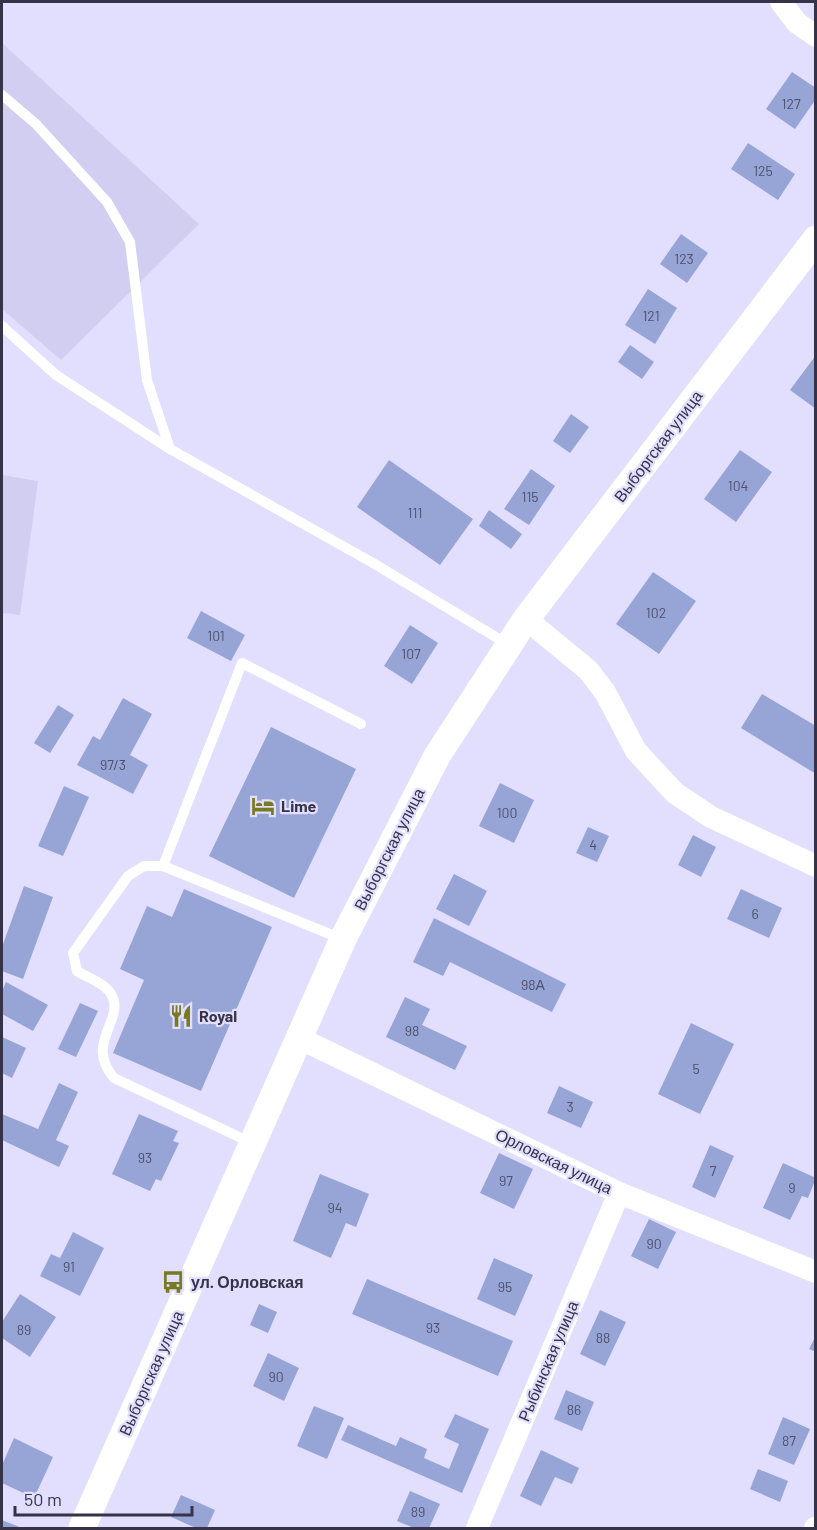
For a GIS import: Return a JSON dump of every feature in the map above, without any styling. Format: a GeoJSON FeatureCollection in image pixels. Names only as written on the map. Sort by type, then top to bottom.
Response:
{"type":"FeatureCollection","features":[{"type":"Feature","properties":{"kind":"street"},"geometry":{"type":"LineString","coordinates":[[781,2],[797,22],[816,36]]}},
{"type":"Feature","properties":{"kind":"street","name":"Выборгская улица"},"geometry":{"type":"LineString","coordinates":[[82,1528],[342,939],[437,756],[526,619],[816,239]]}},
{"type":"Feature","properties":{"kind":"street"},"geometry":{"type":"LineString","coordinates":[[526,619],[588,670],[605,692],[636,751],[675,793],[711,818],[816,866]]}},
{"type":"Feature","properties":{"kind":"street","name":"Орловская улица"},"geometry":{"type":"LineString","coordinates":[[299,1038],[619,1193],[816,1272]]}},
{"type":"Feature","properties":{"kind":"street","name":"Рыбинская улица"},"geometry":{"type":"LineString","coordinates":[[477,1528],[619,1193]]}},
{"type":"Feature","properties":{"kind":"lane"},"geometry":{"type":"LineString","coordinates":[[2,95],[36,124],[107,202],[130,242],[147,380],[170,449]]}},
{"type":"Feature","properties":{"kind":"lane"},"geometry":{"type":"LineString","coordinates":[[2,327],[56,375],[170,449],[373,563],[509,646]]}},
{"type":"Feature","properties":{"kind":"lane"},"geometry":{"type":"LineString","coordinates":[[164,866],[242,663],[361,724]]}},
{"type":"Feature","properties":{"kind":"lane"},"geometry":{"type":"LineString","coordinates":[[253,1143],[114,1078],[101,1059],[102,1047],[114,1012],[113,999],[108,989],[77,971],[73,953],[128,876],[144,866],[164,866],[342,939]]}},
{"type":"Feature","properties":{"kind":"shaded area"},"geometry":{"type":"Polygon","coordinates":[[[2,43],[199,224],[61,360],[2,309],[2,43]]]}},
{"type":"Feature","properties":{"kind":"shaded area"},"geometry":{"type":"Polygon","coordinates":[[[2,475],[38,481],[20,615],[2,613],[2,475]]]}},
{"type":"Feature","properties":{"kind":"building"},"geometry":{"type":"Polygon","coordinates":[[[792,72],[816,88],[816,99],[795,129],[766,109],[792,72]]]}},
{"type":"Feature","properties":{"kind":"building"},"geometry":{"type":"Polygon","coordinates":[[[748,143],[795,174],[778,200],[731,169],[748,143]]]}},
{"type":"Feature","properties":{"kind":"building"},"geometry":{"type":"Polygon","coordinates":[[[681,234],[708,253],[687,283],[660,264],[681,234]]]}},
{"type":"Feature","properties":{"kind":"building"},"geometry":{"type":"Polygon","coordinates":[[[648,289],[677,308],[655,344],[625,325],[648,289]]]}},
{"type":"Feature","properties":{"kind":"building"},"geometry":{"type":"Polygon","coordinates":[[[630,345],[654,362],[642,379],[618,362],[630,345]]]}},
{"type":"Feature","properties":{"kind":"building"},"geometry":{"type":"Polygon","coordinates":[[[816,355],[816,409],[790,390],[816,355]]]}},
{"type":"Feature","properties":{"kind":"building"},"geometry":{"type":"Polygon","coordinates":[[[571,414],[589,427],[570,453],[553,441],[571,414]]]}},
{"type":"Feature","properties":{"kind":"building"},"geometry":{"type":"Polygon","coordinates":[[[740,450],[772,472],[736,522],[704,499],[740,450]]]}},
{"type":"Feature","properties":{"kind":"building"},"geometry":{"type":"Polygon","coordinates":[[[389,460],[473,519],[440,565],[357,507],[389,460]]]}},
{"type":"Feature","properties":{"kind":"building"},"geometry":{"type":"Polygon","coordinates":[[[531,469],[555,486],[529,525],[504,509],[531,469]]]}},
{"type":"Feature","properties":{"kind":"building"},"geometry":{"type":"Polygon","coordinates":[[[489,510],[522,534],[511,549],[479,526],[489,510]]]}},
{"type":"Feature","properties":{"kind":"building"},"geometry":{"type":"Polygon","coordinates":[[[653,572],[696,601],[659,654],[616,624],[653,572]]]}},
{"type":"Feature","properties":{"kind":"building"},"geometry":{"type":"Polygon","coordinates":[[[201,611],[245,635],[231,661],[187,638],[201,611]]]}},
{"type":"Feature","properties":{"kind":"building"},"geometry":{"type":"Polygon","coordinates":[[[410,625],[438,643],[412,684],[384,666],[410,625]]]}},
{"type":"Feature","properties":{"kind":"building"},"geometry":{"type":"Polygon","coordinates":[[[762,694],[816,726],[816,774],[741,728],[762,694]]]}},
{"type":"Feature","properties":{"kind":"building"},"geometry":{"type":"Polygon","coordinates":[[[123,698],[152,714],[130,755],[148,765],[133,794],[77,765],[93,736],[100,740],[123,698]]]}},
{"type":"Feature","properties":{"kind":"building"},"geometry":{"type":"Polygon","coordinates":[[[58,705],[74,715],[50,753],[34,743],[58,705]]]}},
{"type":"Feature","properties":{"kind":"building","name":"Lime"},"geometry":{"type":"Polygon","coordinates":[[[271,727],[356,769],[294,898],[209,856],[271,727]]]}},
{"type":"Feature","properties":{"kind":"building"},"geometry":{"type":"Polygon","coordinates":[[[500,783],[534,800],[514,843],[479,826],[500,783]]]}},
{"type":"Feature","properties":{"kind":"building"},"geometry":{"type":"Polygon","coordinates":[[[64,786],[89,797],[63,856],[38,846],[64,786]]]}},
{"type":"Feature","properties":{"kind":"building"},"geometry":{"type":"Polygon","coordinates":[[[588,827],[609,836],[597,862],[576,853],[588,827]]]}},
{"type":"Feature","properties":{"kind":"building"},"geometry":{"type":"Polygon","coordinates":[[[693,835],[716,847],[701,877],[678,865],[693,835]]]}},
{"type":"Feature","properties":{"kind":"building"},"geometry":{"type":"Polygon","coordinates":[[[454,874],[487,891],[469,926],[436,909],[454,874]]]}},
{"type":"Feature","properties":{"kind":"building"},"geometry":{"type":"Polygon","coordinates":[[[24,886],[53,897],[23,979],[2,971],[2,947],[24,886]]]}},
{"type":"Feature","properties":{"kind":"building","name":"Royal"},"geometry":{"type":"Polygon","coordinates":[[[184,889],[272,927],[201,1091],[113,1053],[144,980],[120,969],[147,906],[172,917],[184,889]]]}},
{"type":"Feature","properties":{"kind":"building"},"geometry":{"type":"Polygon","coordinates":[[[741,889],[782,908],[769,938],[727,919],[741,889]]]}},
{"type":"Feature","properties":{"kind":"building"},"geometry":{"type":"Polygon","coordinates":[[[434,918],[566,984],[552,1012],[450,962],[443,976],[413,962],[434,918]]]}},
{"type":"Feature","properties":{"kind":"building"},"geometry":{"type":"Polygon","coordinates":[[[6,982],[48,1005],[33,1031],[2,1014],[2,991],[6,982]]]}},
{"type":"Feature","properties":{"kind":"building"},"geometry":{"type":"Polygon","coordinates":[[[405,997],[430,1009],[422,1025],[467,1046],[455,1070],[386,1037],[405,997]]]}},
{"type":"Feature","properties":{"kind":"building"},"geometry":{"type":"Polygon","coordinates":[[[80,1003],[98,1011],[76,1057],[58,1049],[80,1003]]]}},
{"type":"Feature","properties":{"kind":"building"},"geometry":{"type":"Polygon","coordinates":[[[691,1023],[734,1044],[700,1114],[658,1094],[691,1023]]]}},
{"type":"Feature","properties":{"kind":"building"},"geometry":{"type":"Polygon","coordinates":[[[2,1037],[26,1048],[12,1078],[2,1073],[2,1037]]]}},
{"type":"Feature","properties":{"kind":"building"},"geometry":{"type":"Polygon","coordinates":[[[59,1083],[78,1092],[56,1140],[69,1146],[59,1167],[2,1140],[2,1114],[38,1129],[59,1083]]]}},
{"type":"Feature","properties":{"kind":"building"},"geometry":{"type":"Polygon","coordinates":[[[559,1086],[593,1102],[581,1128],[547,1113],[559,1086]]]}},
{"type":"Feature","properties":{"kind":"building"},"geometry":{"type":"Polygon","coordinates":[[[139,1114],[178,1131],[173,1141],[179,1143],[161,1181],[156,1179],[150,1191],[112,1174],[139,1114]]]}},
{"type":"Feature","properties":{"kind":"building"},"geometry":{"type":"Polygon","coordinates":[[[710,1145],[734,1156],[715,1198],[692,1187],[710,1145]]]}},
{"type":"Feature","properties":{"kind":"building"},"geometry":{"type":"Polygon","coordinates":[[[499,1153],[533,1169],[514,1209],[480,1193],[499,1153]]]}},
{"type":"Feature","properties":{"kind":"building"},"geometry":{"type":"Polygon","coordinates":[[[783,1163],[816,1178],[808,1198],[802,1196],[790,1220],[763,1208],[783,1163]]]}},
{"type":"Feature","properties":{"kind":"building"},"geometry":{"type":"Polygon","coordinates":[[[320,1174],[369,1194],[356,1227],[346,1223],[331,1258],[293,1241],[320,1174]]]}},
{"type":"Feature","properties":{"kind":"building"},"geometry":{"type":"Polygon","coordinates":[[[649,1219],[676,1232],[658,1269],[631,1256],[649,1219]]]}},
{"type":"Feature","properties":{"kind":"building"},"geometry":{"type":"Polygon","coordinates":[[[73,1232],[104,1248],[80,1296],[40,1276],[51,1254],[60,1258],[73,1232]]]}},
{"type":"Feature","properties":{"kind":"building"},"geometry":{"type":"Polygon","coordinates":[[[494,1258],[533,1275],[515,1316],[477,1299],[494,1258]]]}},
{"type":"Feature","properties":{"kind":"building"},"geometry":{"type":"Polygon","coordinates":[[[367,1279],[513,1341],[498,1376],[352,1314],[367,1279]]]}},
{"type":"Feature","properties":{"kind":"building"},"geometry":{"type":"Polygon","coordinates":[[[20,1294],[56,1317],[30,1357],[2,1338],[2,1322],[20,1294]]]}},
{"type":"Feature","properties":{"kind":"building"},"geometry":{"type":"Polygon","coordinates":[[[259,1304],[277,1312],[268,1333],[250,1325],[259,1304]]]}},
{"type":"Feature","properties":{"kind":"building"},"geometry":{"type":"Polygon","coordinates":[[[600,1310],[626,1322],[605,1366],[580,1354],[600,1310]]]}},
{"type":"Feature","properties":{"kind":"building"},"geometry":{"type":"Polygon","coordinates":[[[816,1335],[816,1352],[809,1349],[816,1335]]]}},
{"type":"Feature","properties":{"kind":"building"},"geometry":{"type":"Polygon","coordinates":[[[268,1353],[299,1368],[284,1401],[253,1386],[268,1353]]]}},
{"type":"Feature","properties":{"kind":"building"},"geometry":{"type":"Polygon","coordinates":[[[566,1390],[594,1402],[582,1431],[554,1419],[566,1390]]]}},
{"type":"Feature","properties":{"kind":"building"},"geometry":{"type":"Polygon","coordinates":[[[314,1406],[344,1418],[327,1459],[297,1446],[314,1406]]]}},
{"type":"Feature","properties":{"kind":"building"},"geometry":{"type":"Polygon","coordinates":[[[455,1414],[489,1429],[462,1493],[341,1440],[348,1425],[396,1446],[400,1437],[427,1449],[424,1458],[449,1469],[459,1444],[444,1437],[455,1414]]]}},
{"type":"Feature","properties":{"kind":"building"},"geometry":{"type":"Polygon","coordinates":[[[783,1417],[810,1429],[794,1465],[768,1454],[783,1417]]]}},
{"type":"Feature","properties":{"kind":"building"},"geometry":{"type":"Polygon","coordinates":[[[14,1438],[53,1457],[34,1498],[2,1483],[2,1465],[14,1438]]]}},
{"type":"Feature","properties":{"kind":"building"},"geometry":{"type":"Polygon","coordinates":[[[541,1450],[579,1468],[572,1484],[555,1477],[541,1506],[520,1496],[541,1450]]]}},
{"type":"Feature","properties":{"kind":"building"},"geometry":{"type":"Polygon","coordinates":[[[758,1469],[788,1481],[780,1502],[750,1489],[758,1469]]]}},
{"type":"Feature","properties":{"kind":"building"},"geometry":{"type":"Polygon","coordinates":[[[410,1491],[440,1504],[429,1528],[414,1528],[397,1521],[410,1491]]]}},
{"type":"Feature","properties":{"kind":"building"},"geometry":{"type":"Polygon","coordinates":[[[181,1495],[215,1510],[207,1528],[196,1528],[171,1517],[181,1495]]]}},
{"type":"Feature","properties":{"kind":"building"},"geometry":{"type":"Polygon","coordinates":[[[2,1520],[22,1528],[2,1528],[2,1520]]]}},
{"type":"Feature","properties":{"kind":"place","name":"Lime"},"geometry":{"type":"Point","coordinates":[263,806]}},
{"type":"Feature","properties":{"kind":"place","name":"Royal"},"geometry":{"type":"Point","coordinates":[181,1016]}},
{"type":"Feature","properties":{"kind":"place","name":"ул. Орловская"},"geometry":{"type":"Point","coordinates":[173,1282]}}]}
